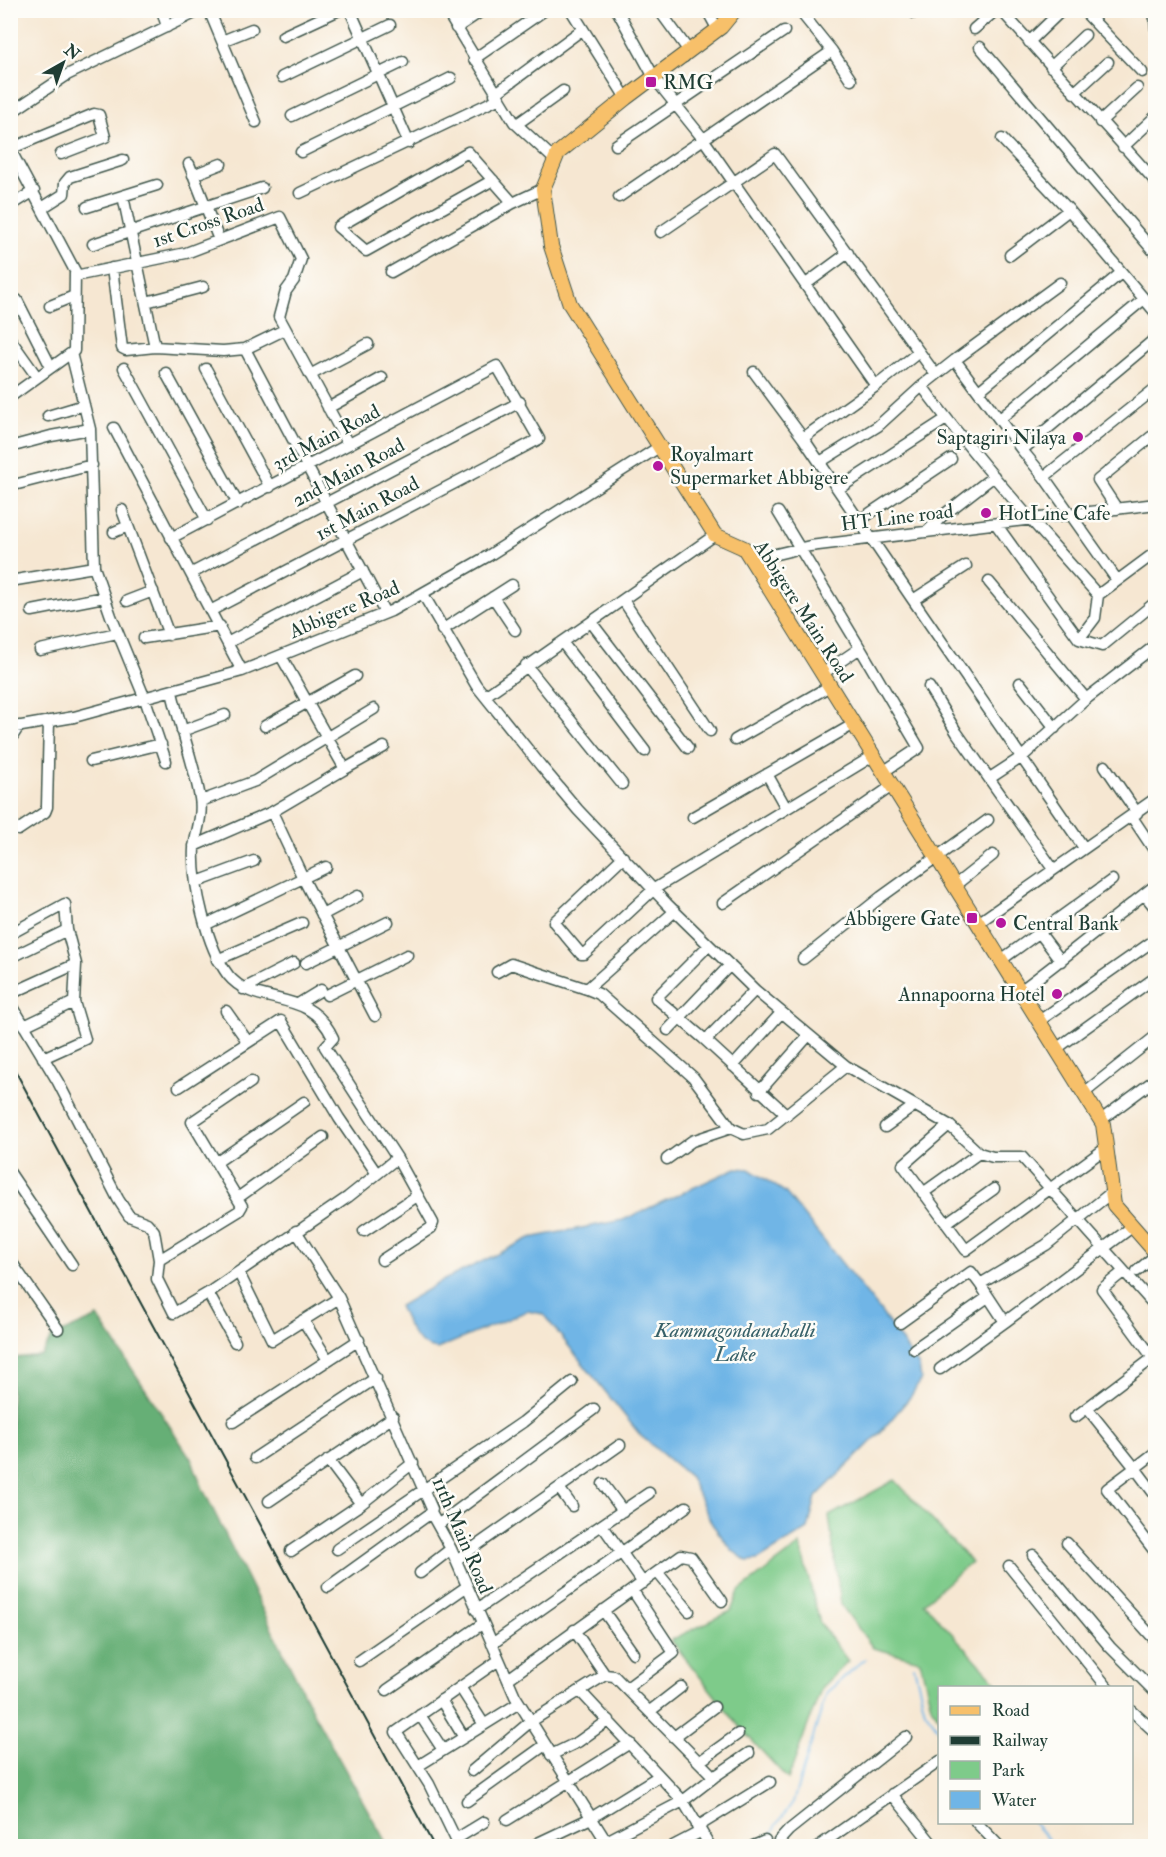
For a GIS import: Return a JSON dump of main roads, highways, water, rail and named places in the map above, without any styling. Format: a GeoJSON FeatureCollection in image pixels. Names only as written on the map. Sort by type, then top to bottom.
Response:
{"type":"FeatureCollection","features":[{"type":"Feature","properties":{"kind":"main road","name":"Abbigere Main Road"},"geometry":{"type":"LineString","coordinates":[[735,10],[718,30],[655,79],[626,98],[558,153],[543,189],[551,246],[570,304],[716,535],[744,548],[1101,1120],[1114,1205],[1155,1254]]}},
{"type":"Feature","properties":{"kind":"water","name":"Kammagondanahalli Lake"},"geometry":{"type":"Polygon","coordinates":[[[736,1168],[749,1169],[785,1192],[881,1312],[919,1366],[921,1379],[911,1396],[879,1434],[816,1497],[808,1529],[758,1560],[747,1561],[733,1551],[712,1524],[690,1477],[641,1436],[543,1314],[527,1311],[437,1349],[417,1340],[399,1306],[442,1281],[530,1238],[623,1220],[736,1168]]]}},
{"type":"Feature","properties":{"kind":"waterway"},"geometry":{"type":"LineString","coordinates":[[767,1846],[776,1826],[793,1802],[827,1692],[865,1659]]}},
{"type":"Feature","properties":{"kind":"waterway"},"geometry":{"type":"LineString","coordinates":[[914,1666],[925,1711],[938,1728]]}},
{"type":"Feature","properties":{"kind":"waterway"},"geometry":{"type":"LineString","coordinates":[[1035,1824],[1054,1846]]}},
{"type":"Feature","properties":{"kind":"railway"},"geometry":{"type":"LineString","coordinates":[[10,1061],[434,1846]]}},
{"type":"Feature","properties":{"kind":"place","name":"RMG"},"geometry":{"type":"Point","coordinates":[651,82]}},
{"type":"Feature","properties":{"kind":"place","name":"Saptagiri Nilaya"},"geometry":{"type":"Point","coordinates":[1078,437]}},
{"type":"Feature","properties":{"kind":"place","name":"Royalmart Supermarket Abbigere"},"geometry":{"type":"Point","coordinates":[658,466]}},
{"type":"Feature","properties":{"kind":"place","name":"HotLine Cafe"},"geometry":{"type":"Point","coordinates":[986,513]}},
{"type":"Feature","properties":{"kind":"place","name":"Abbigere Gate"},"geometry":{"type":"Point","coordinates":[972,918]}},
{"type":"Feature","properties":{"kind":"place","name":"Central Bank"},"geometry":{"type":"Point","coordinates":[1001,923]}},
{"type":"Feature","properties":{"kind":"place","name":"Annapoorna Hotel"},"geometry":{"type":"Point","coordinates":[1057,994]}}]}
